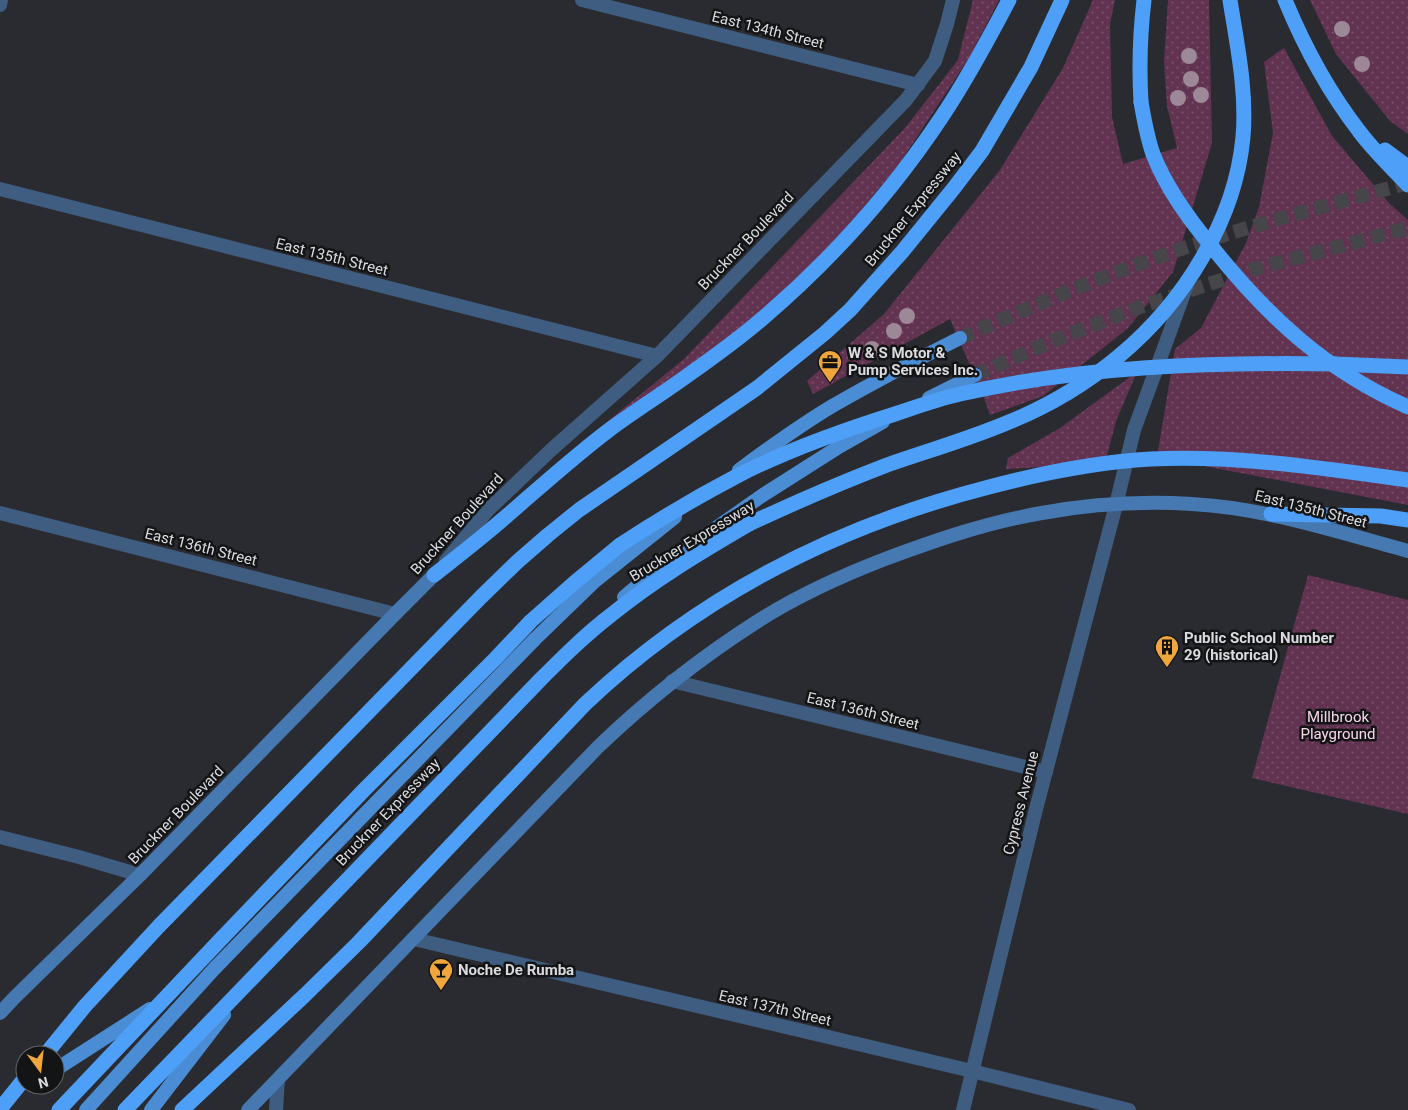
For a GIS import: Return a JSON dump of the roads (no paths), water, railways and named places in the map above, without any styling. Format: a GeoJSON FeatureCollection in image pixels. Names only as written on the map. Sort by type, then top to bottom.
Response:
{"type":"FeatureCollection","features":[{"type":"Feature","properties":{"kind":"highway"},"geometry":{"type":"LineString","coordinates":[[434,575],[611,428],[713,358],[762,319],[833,253],[864,220],[919,151],[961,85],[1009,0]]}},
{"type":"Feature","properties":{"kind":"highway","name":"Bruckner Expressway"},"geometry":{"type":"LineString","coordinates":[[53,1045],[85,1006],[159,926],[517,562],[580,510],[757,388],[793,360],[850,310],[923,226],[982,150],[1031,67],[1062,0]]}},
{"type":"Feature","properties":{"kind":"highway"},"geometry":{"type":"LineString","coordinates":[[1144,0],[1140,41],[1140,73],[1141,102],[1146,129],[1153,154],[1187,215],[1229,269],[1260,302],[1311,350],[1339,370],[1408,407]]}},
{"type":"Feature","properties":{"kind":"highway","name":"Bruckner Expressway"},"geometry":{"type":"LineString","coordinates":[[126,1110],[533,687],[609,616],[673,570],[749,524],[840,483],[1008,423],[1059,398],[1087,381],[1142,335],[1188,283],[1223,218],[1236,180],[1243,136],[1243,96],[1230,0]]}},
{"type":"Feature","properties":{"kind":"highway"},"geometry":{"type":"LineString","coordinates":[[1285,0],[1313,58],[1339,102],[1359,131],[1408,185]]}},
{"type":"Feature","properties":{"kind":"highway"},"geometry":{"type":"LineString","coordinates":[[1359,131],[1408,167]]}},
{"type":"Feature","properties":{"kind":"highway"},"geometry":{"type":"LineString","coordinates":[[58,1110],[364,790],[531,621],[620,545],[654,523],[738,475],[813,442],[868,422],[958,394],[1011,384],[1069,375],[1194,364],[1264,362],[1408,367]]}},
{"type":"Feature","properties":{"kind":"highway"},"geometry":{"type":"LineString","coordinates":[[182,1110],[305,995],[352,948],[611,679],[686,621],[764,574],[802,554],[847,534],[936,501],[1022,478],[1064,469],[1109,463],[1151,459],[1232,459],[1304,466],[1408,480]]}},
{"type":"Feature","properties":{"kind":"highway"},"geometry":{"type":"LineString","coordinates":[[1271,514],[1381,516],[1408,520]]}},
{"type":"Feature","properties":{"kind":"highway"},"geometry":{"type":"LineString","coordinates":[[0,1109],[15,1090]]}},
{"type":"Feature","properties":{"kind":"main road"},"geometry":{"type":"LineString","coordinates":[[86,1110],[214,969],[535,639],[595,581],[657,531],[761,453],[833,406],[895,371],[960,338]]}},
{"type":"Feature","properties":{"kind":"main road"},"geometry":{"type":"LineString","coordinates":[[152,1110],[228,1010],[380,842],[536,679],[596,621],[656,570],[763,495],[837,448],[975,375]]}},
{"type":"Feature","properties":{"kind":"main road","name":"East 135th Street"},"geometry":{"type":"LineString","coordinates":[[1116,505],[1193,504],[1271,514],[1408,551]]}},
{"type":"Feature","properties":{"kind":"main road"},"geometry":{"type":"LineString","coordinates":[[248,1110],[632,714],[672,681],[759,620],[808,592],[858,570],[952,536],[1040,513],[1116,505]]}},
{"type":"Feature","properties":{"kind":"main road","name":"Bruckner Boulevard"},"geometry":{"type":"LineString","coordinates":[[0,1013],[140,875],[434,575]]}},
{"type":"Feature","properties":{"kind":"main road"},"geometry":{"type":"LineString","coordinates":[[65,1064],[214,969]]}},
{"type":"Feature","properties":{"kind":"main road"},"geometry":{"type":"LineString","coordinates":[[0,1105],[16,1095]]}},
{"type":"Feature","properties":{"kind":"street"},"geometry":{"type":"LineString","coordinates":[[0,5],[1,0]]}},
{"type":"Feature","properties":{"kind":"street","name":"East 134th Street"},"geometry":{"type":"LineString","coordinates":[[582,0],[918,85]]}},
{"type":"Feature","properties":{"kind":"street","name":"Bruckner Boulevard"},"geometry":{"type":"LineString","coordinates":[[434,575],[487,511],[551,450],[657,356],[906,100],[935,61],[953,0]]}},
{"type":"Feature","properties":{"kind":"street","name":"East 135th Street"},"geometry":{"type":"LineString","coordinates":[[0,189],[657,356]]}},
{"type":"Feature","properties":{"kind":"street","name":"Cypress Avenue"},"geometry":{"type":"LineString","coordinates":[[963,1110],[1046,772],[1134,430],[1188,283]]}},
{"type":"Feature","properties":{"kind":"street","name":"East 136th Street"},"geometry":{"type":"LineString","coordinates":[[0,513],[395,614]]}},
{"type":"Feature","properties":{"kind":"street","name":"East 136th Street"},"geometry":{"type":"LineString","coordinates":[[672,681],[1046,772]]}},
{"type":"Feature","properties":{"kind":"street"},"geometry":{"type":"LineString","coordinates":[[0,837],[140,875]]}},
{"type":"Feature","properties":{"kind":"street","name":"East 137th Street"},"geometry":{"type":"LineString","coordinates":[[414,939],[1129,1110]]}},
{"type":"Feature","properties":{"kind":"street"},"geometry":{"type":"LineString","coordinates":[[276,1110],[278,1079]]}},
{"type":"Feature","properties":{"kind":"tunnel"},"geometry":{"type":"LineString","coordinates":[[960,338],[1023,310],[1163,255],[1267,222],[1408,183]]}},
{"type":"Feature","properties":{"kind":"tunnel"},"geometry":{"type":"LineString","coordinates":[[975,375],[1055,340],[1134,309],[1254,269],[1408,228]]}},
{"type":"Feature","properties":{"kind":"place","name":"W & S Motor & Pump Services Inc."},"geometry":{"type":"Point","coordinates":[830,383]}},
{"type":"Feature","properties":{"kind":"place","name":"Public School Number 29 (historical)"},"geometry":{"type":"Point","coordinates":[1167,668]}},
{"type":"Feature","properties":{"kind":"place","name":"Noche De Rumba"},"geometry":{"type":"Point","coordinates":[441,991]}},
{"type":"Feature","properties":{"kind":"park label","name":"Millbrook Playground"},"geometry":{"type":"Point","coordinates":[1338,726]}}]}
